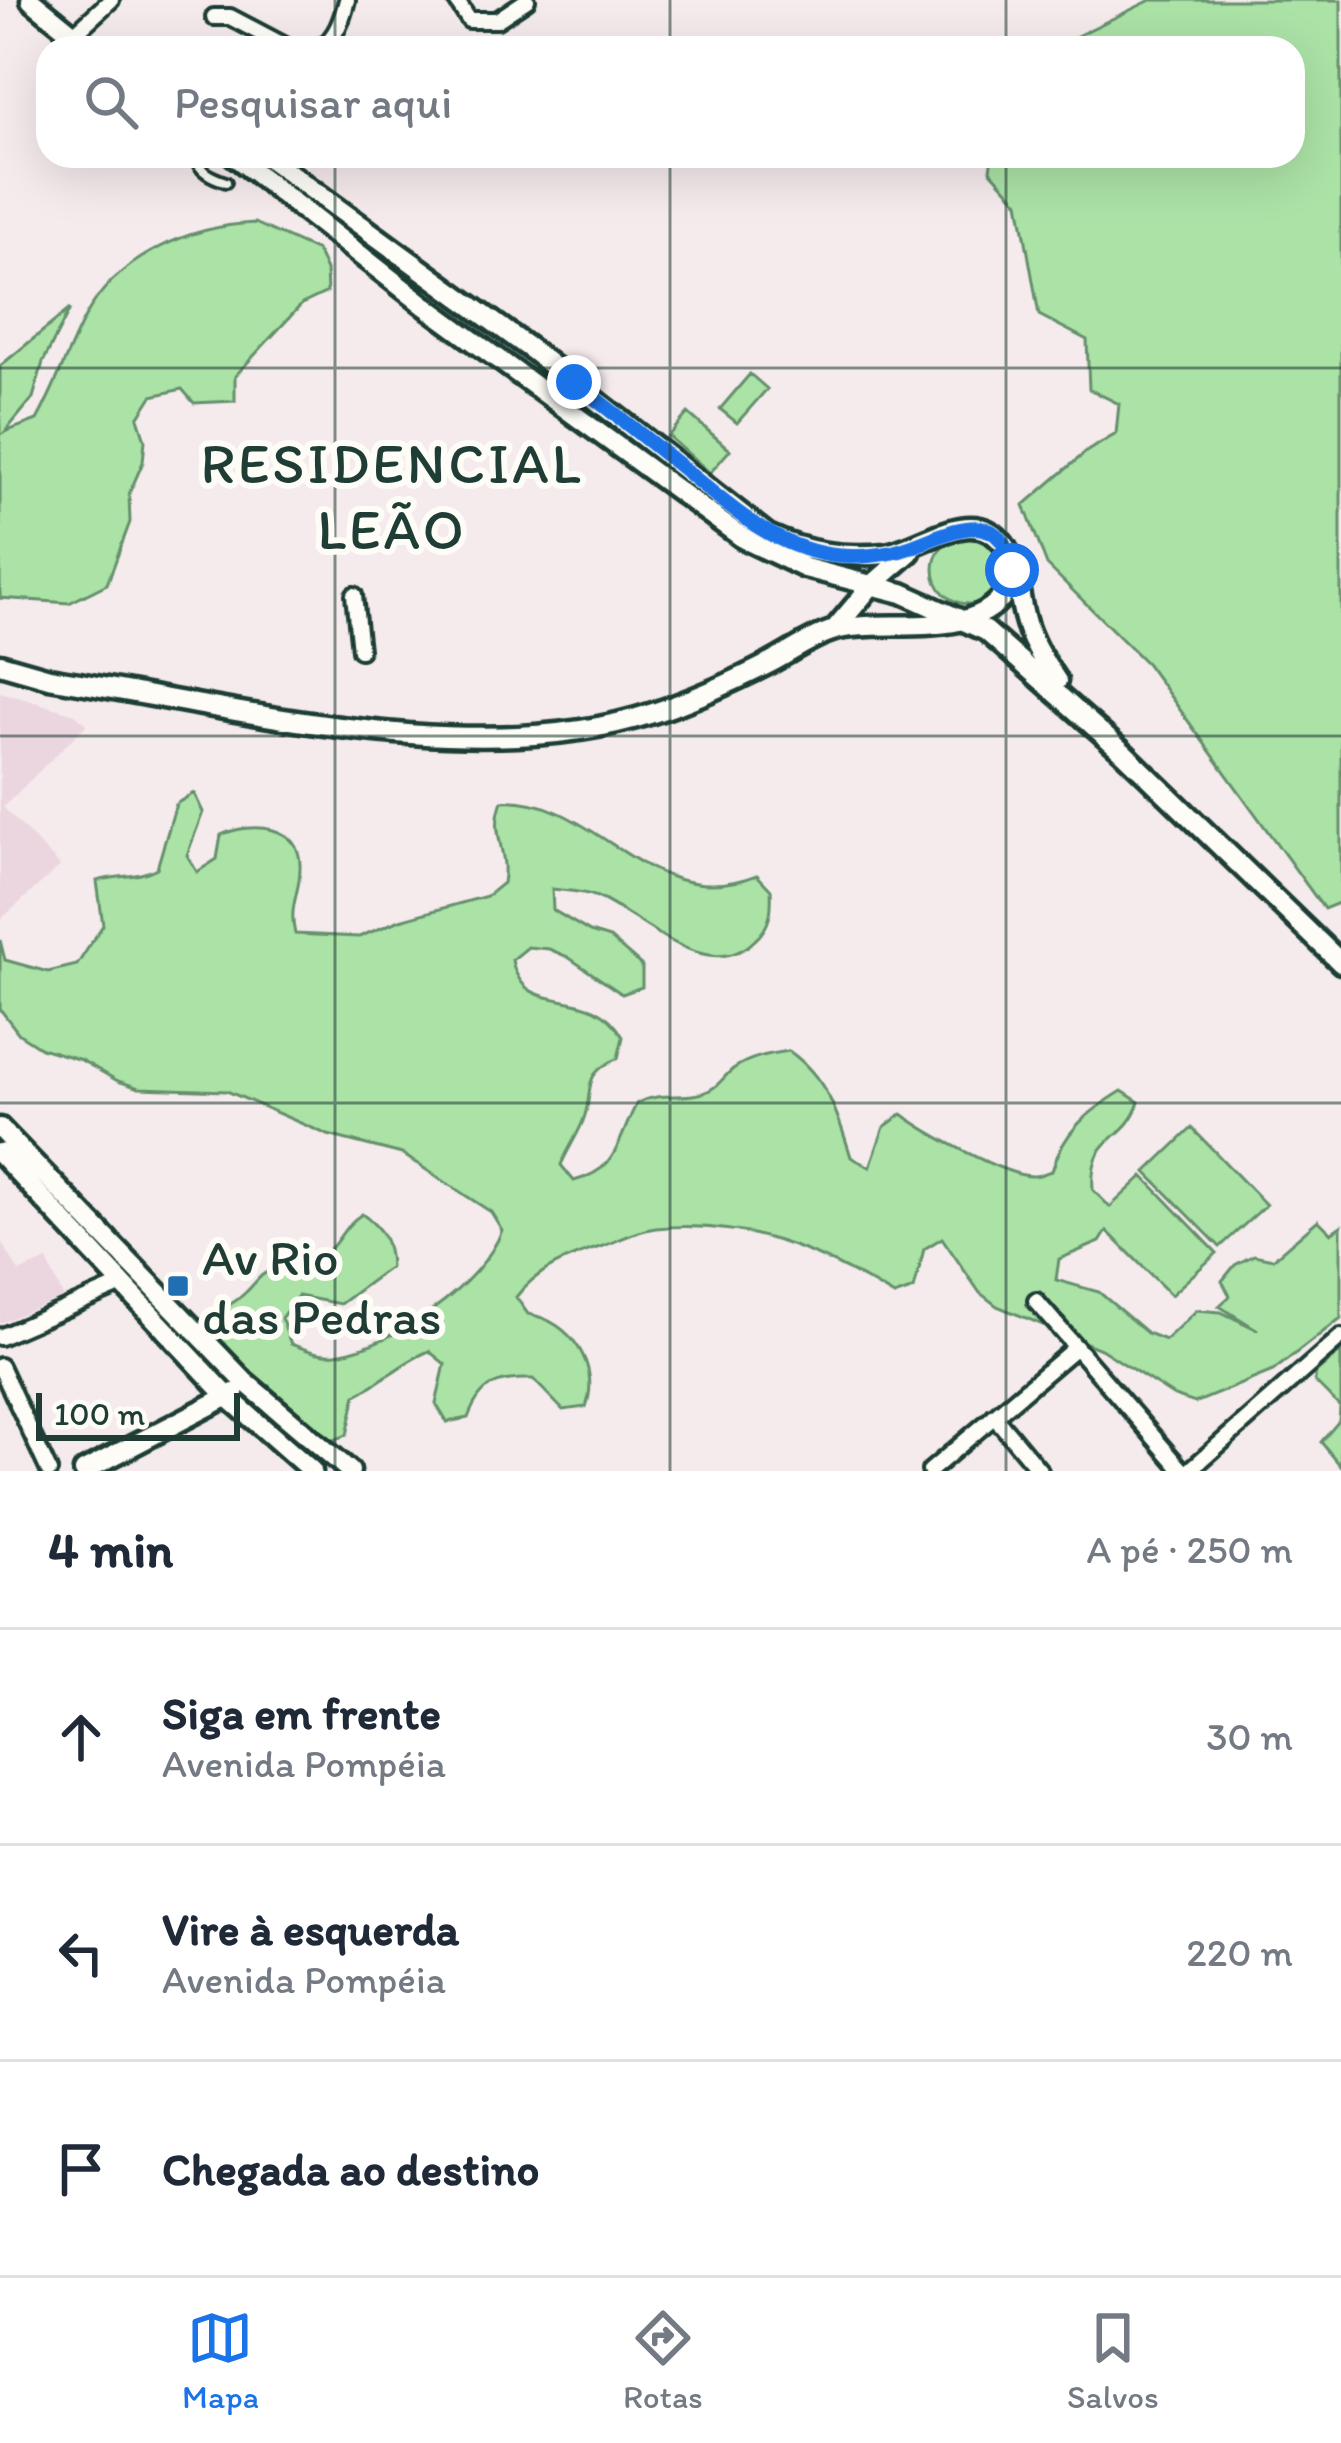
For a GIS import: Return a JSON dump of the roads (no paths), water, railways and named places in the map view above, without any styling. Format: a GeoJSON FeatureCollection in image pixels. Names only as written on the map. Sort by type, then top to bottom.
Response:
{"type":"FeatureCollection","features":[{"type":"Feature","properties":{"kind":"main road"},"geometry":{"type":"LineString","coordinates":[[31,0],[78,36]]}},
{"type":"Feature","properties":{"kind":"main road"},"geometry":{"type":"LineString","coordinates":[[249,168],[744,539],[784,561],[902,593],[965,620],[1022,659],[1341,963]]}},
{"type":"Feature","properties":{"kind":"main road"},"geometry":{"type":"LineString","coordinates":[[283,168],[532,350],[768,535],[806,550],[844,556],[892,553],[957,528],[977,528],[1003,544],[1033,643],[1089,722]]}},
{"type":"Feature","properties":{"kind":"main road"},"geometry":{"type":"LineString","coordinates":[[368,260],[368,250],[384,240]]}},
{"type":"Feature","properties":{"kind":"main road"},"geometry":{"type":"LineString","coordinates":[[489,351],[525,365],[532,350]]}},
{"type":"Feature","properties":{"kind":"main road"},"geometry":{"type":"LineString","coordinates":[[0,664],[49,679],[356,730],[559,736],[653,714],[744,676],[833,630],[871,586],[919,545]]}},
{"type":"Feature","properties":{"kind":"main road"},"geometry":{"type":"LineString","coordinates":[[833,630],[965,620],[986,611],[1006,592],[1011,562]]}},
{"type":"Feature","properties":{"kind":"main road"},"geometry":{"type":"LineString","coordinates":[[830,575],[843,603],[833,630]]}},
{"type":"Feature","properties":{"kind":"main road"},"geometry":{"type":"LineString","coordinates":[[0,1127],[244,1382],[350,1471]]}},
{"type":"Feature","properties":{"kind":"main road"},"geometry":{"type":"LineString","coordinates":[[0,1153],[229,1398],[312,1471]]}},
{"type":"Feature","properties":{"kind":"main road"},"geometry":{"type":"LineString","coordinates":[[84,1471],[229,1398],[244,1382]]}},
{"type":"Feature","properties":{"kind":"street"},"geometry":{"type":"LineString","coordinates":[[90,36],[111,0]]}},
{"type":"Feature","properties":{"kind":"street"},"geometry":{"type":"LineString","coordinates":[[333,36],[347,0]]}},
{"type":"Feature","properties":{"kind":"street"},"geometry":{"type":"LineString","coordinates":[[456,0],[470,20],[490,22],[527,0]]}},
{"type":"Feature","properties":{"kind":"street"},"geometry":{"type":"LineString","coordinates":[[214,17],[230,17],[266,36]]}},
{"type":"Feature","properties":{"kind":"street"},"geometry":{"type":"LineString","coordinates":[[354,595],[359,650]]}},
{"type":"Feature","properties":{"kind":"street"},"geometry":{"type":"LineString","coordinates":[[0,1337],[120,1285]]}},
{"type":"Feature","properties":{"kind":"street"},"geometry":{"type":"LineString","coordinates":[[1036,1300],[1186,1471],[1341,1337]]}},
{"type":"Feature","properties":{"kind":"street"},"geometry":{"type":"LineString","coordinates":[[930,1471],[1076,1347]]}},
{"type":"Feature","properties":{"kind":"street"},"geometry":{"type":"LineString","coordinates":[[0,1366],[49,1471]]}},
{"type":"Feature","properties":{"kind":"street"},"geometry":{"type":"LineString","coordinates":[[994,1417],[1040,1471]]}},
{"type":"Feature","properties":{"kind":"lane"},"geometry":{"type":"LineString","coordinates":[[200,168],[226,182]]}},
{"type":"Feature","properties":{"kind":"place","name":"Av Rio das Pedras"},"geometry":{"type":"Point","coordinates":[178,1286]}},
{"type":"Feature","properties":{"kind":"district","name":"RESIDENCIAL LEÃO"},"geometry":{"type":"Point","coordinates":[392,496]}}]}
